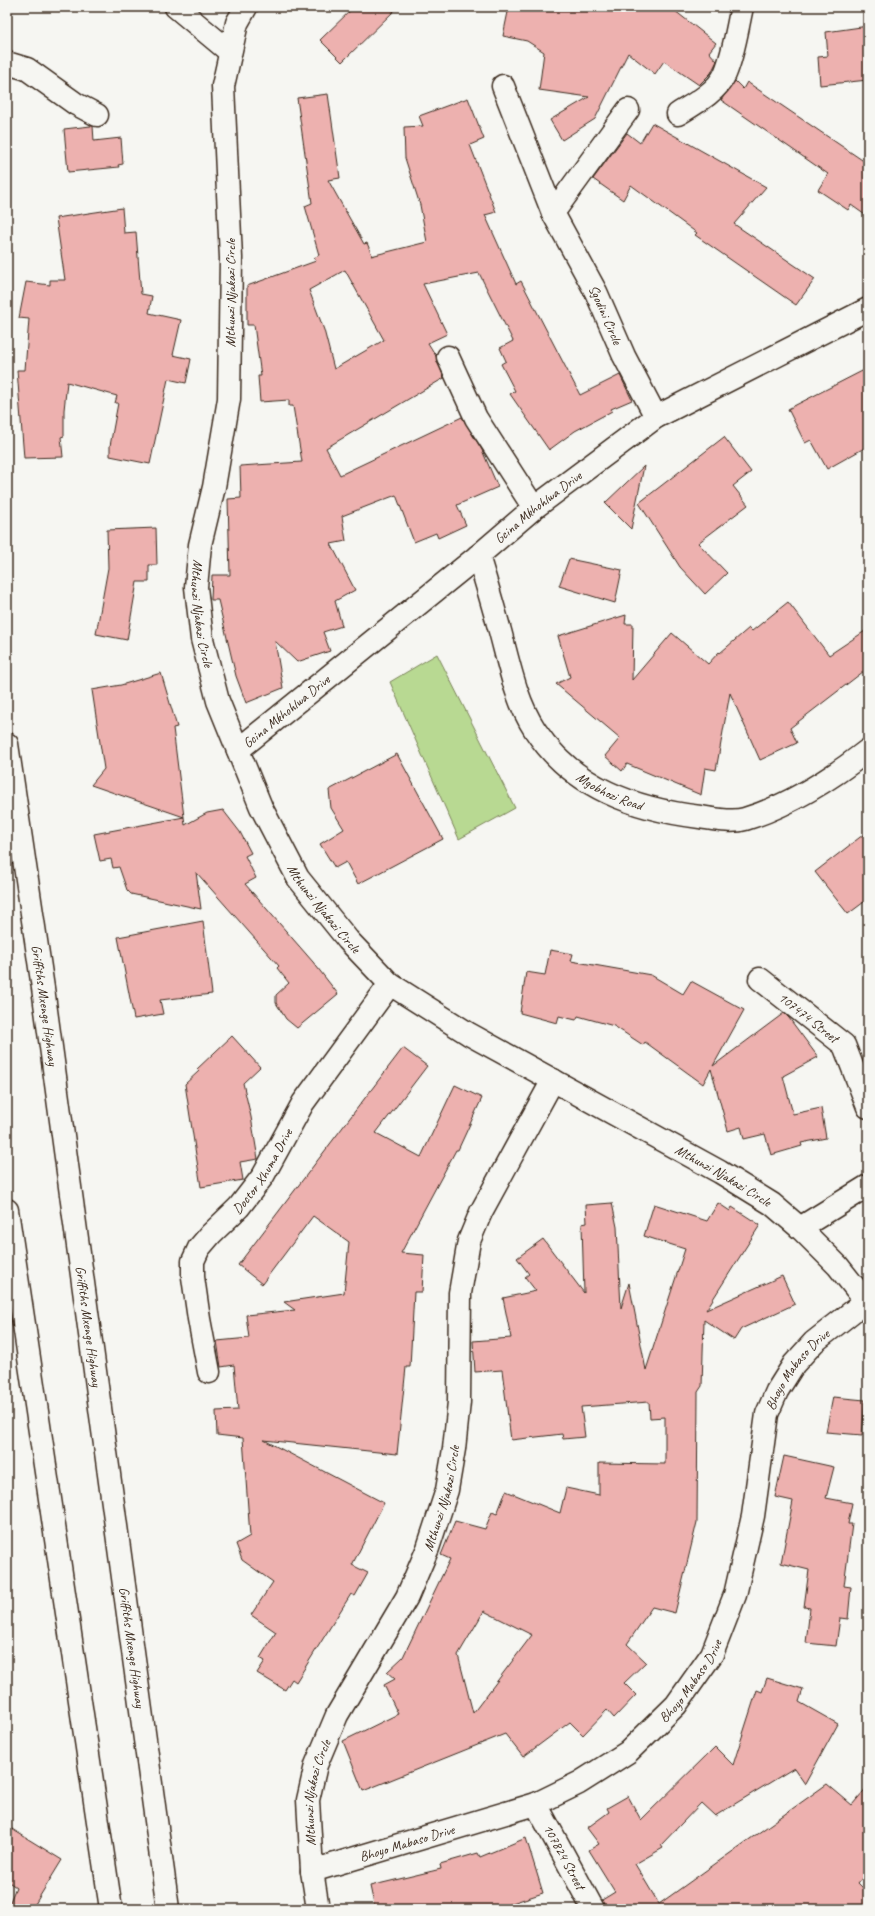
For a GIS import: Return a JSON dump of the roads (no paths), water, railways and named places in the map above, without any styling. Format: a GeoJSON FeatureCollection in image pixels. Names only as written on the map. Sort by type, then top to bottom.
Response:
{"type":"FeatureCollection","features":[{"type":"Feature","properties":{"kind":"street"},"geometry":{"type":"LineString","coordinates":[[176,7],[230,52]]}},
{"type":"Feature","properties":{"kind":"street","name":"Mthunzi Njakazi Circle"},"geometry":{"type":"LineString","coordinates":[[246,7],[237,23],[223,86],[231,258],[229,399],[214,487],[200,545],[196,587],[202,639],[218,701],[261,807],[298,878],[348,940],[390,984],[469,1034],[720,1172],[772,1204],[800,1228],[838,1266],[867,1302]]}},
{"type":"Feature","properties":{"kind":"street"},"geometry":{"type":"LineString","coordinates":[[678,114],[716,86],[725,75],[742,7]]}},
{"type":"Feature","properties":{"kind":"street"},"geometry":{"type":"LineString","coordinates":[[7,63],[27,69],[76,104],[97,115]]}},
{"type":"Feature","properties":{"kind":"street","name":"Sgodini Circle"},"geometry":{"type":"LineString","coordinates":[[503,86],[553,213],[596,292],[624,356],[656,417]]}},
{"type":"Feature","properties":{"kind":"street"},"geometry":{"type":"LineString","coordinates":[[553,213],[628,110]]}},
{"type":"Feature","properties":{"kind":"street","name":"Gcina Mkhohlwa Drive"},"geometry":{"type":"LineString","coordinates":[[238,750],[478,556],[534,508],[656,417],[868,309]]}},
{"type":"Feature","properties":{"kind":"street"},"geometry":{"type":"LineString","coordinates":[[448,357],[476,418],[534,508]]}},
{"type":"Feature","properties":{"kind":"street","name":"Mgobhozi Road"},"geometry":{"type":"LineString","coordinates":[[478,556],[517,691],[535,729],[555,756],[590,783],[630,803],[672,814],[715,819],[744,819],[801,796],[844,769],[868,750]]}},
{"type":"Feature","properties":{"kind":"street","name":"Griffiths Mxenge Highway"},"geometry":{"type":"LineString","coordinates":[[7,744],[43,988],[168,1909]]}},
{"type":"Feature","properties":{"kind":"street","name":"107474 Street"},"geometry":{"type":"LineString","coordinates":[[760,979],[844,1045],[868,1107]]}},
{"type":"Feature","properties":{"kind":"street","name":"Doctor Xhuma Drive"},"geometry":{"type":"LineString","coordinates":[[208,1372],[193,1277],[193,1262],[196,1255],[211,1234],[239,1207],[263,1176],[303,1103],[390,984]]}},
{"type":"Feature","properties":{"kind":"street","name":"Mthunzi Njakazi Circle"},"geometry":{"type":"LineString","coordinates":[[318,1909],[312,1871],[308,1800],[316,1765],[337,1715],[407,1597],[428,1548],[447,1490],[454,1450],[459,1402],[460,1293],[469,1241],[481,1212],[553,1080]]}},
{"type":"Feature","properties":{"kind":"street"},"geometry":{"type":"LineString","coordinates":[[800,1228],[868,1186]]}},
{"type":"Feature","properties":{"kind":"street"},"geometry":{"type":"LineString","coordinates":[[7,1210],[111,1909]]}},
{"type":"Feature","properties":{"kind":"street","name":"Bhoyo Mabaso Drive"},"geometry":{"type":"LineString","coordinates":[[312,1871],[536,1804],[579,1783],[628,1752],[676,1705],[712,1654],[735,1595],[753,1516],[767,1414],[777,1391],[794,1364],[814,1342],[867,1302]]}},
{"type":"Feature","properties":{"kind":"street","name":"107824 Street"},"geometry":{"type":"LineString","coordinates":[[536,1804],[593,1909]]}}]}
